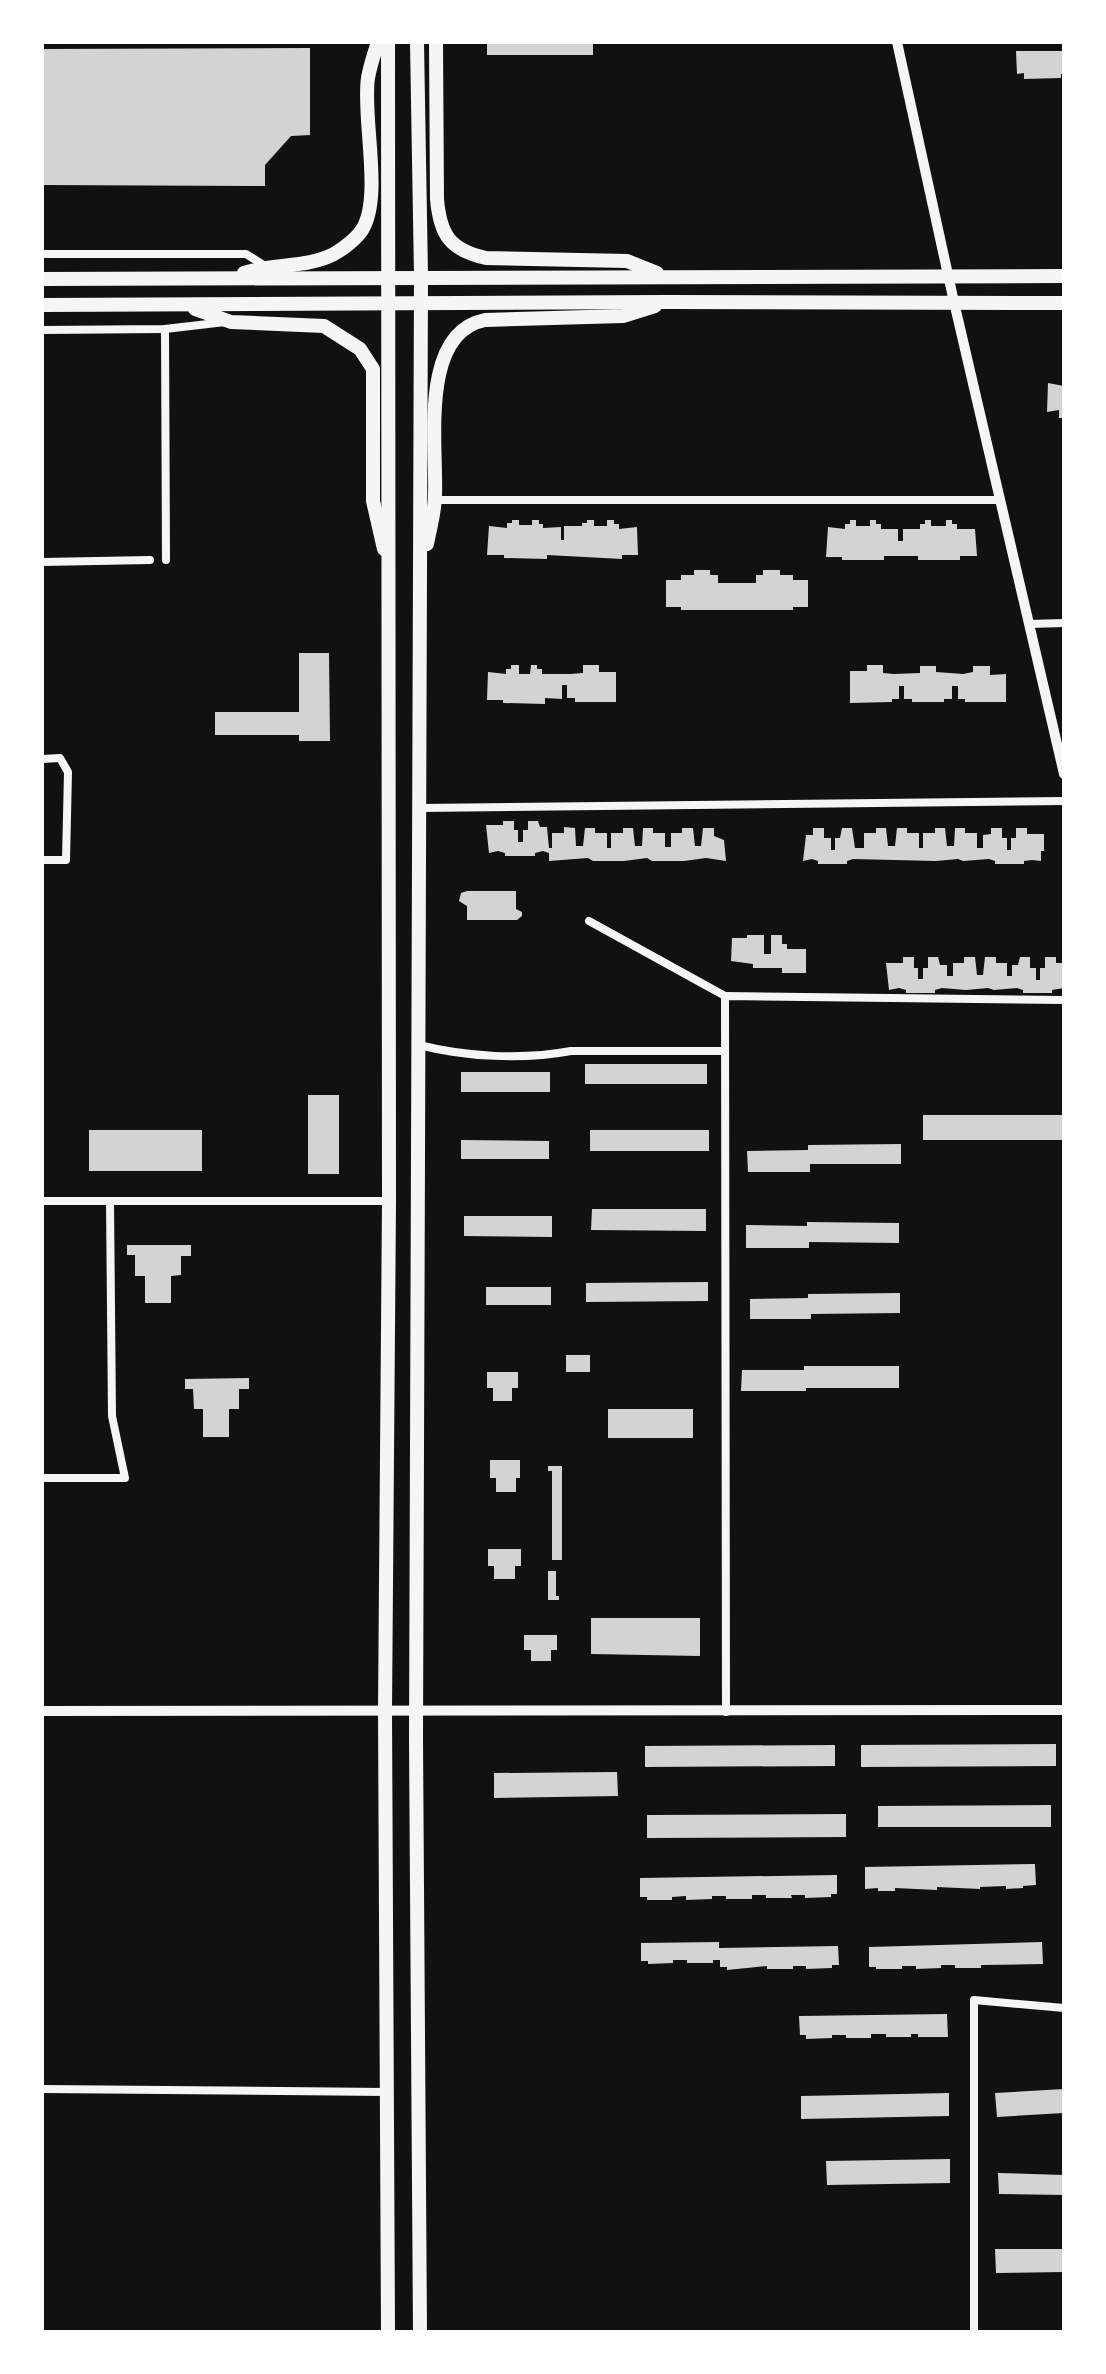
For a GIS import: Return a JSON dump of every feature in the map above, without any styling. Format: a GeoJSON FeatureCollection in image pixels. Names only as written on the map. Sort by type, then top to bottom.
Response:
{"type":"FeatureCollection","features":[{"type":"Feature","properties":{"kind":"main road"},"geometry":{"type":"LineString","coordinates":[[235,277],[265,266],[303,264],[333,254],[361,231],[370,192],[368,78],[378,42]]}},
{"type":"Feature","properties":{"kind":"main road"},"geometry":{"type":"LineString","coordinates":[[388,42],[389,1201],[385,1711],[388,2332]]}},
{"type":"Feature","properties":{"kind":"main road"},"geometry":{"type":"LineString","coordinates":[[417,42],[421,276],[417,1712],[420,2332]]}},
{"type":"Feature","properties":{"kind":"main road"},"geometry":{"type":"LineString","coordinates":[[436,42],[437,199],[439,221],[452,242],[465,254],[486,258],[627,261],[665,276]]}},
{"type":"Feature","properties":{"kind":"main road"},"geometry":{"type":"LineString","coordinates":[[42,279],[1064,276]]}},
{"type":"Feature","properties":{"kind":"main road"},"geometry":{"type":"LineString","coordinates":[[421,576],[435,500],[437,395],[445,350],[470,323],[623,316],[666,302]]}},
{"type":"Feature","properties":{"kind":"main road"},"geometry":{"type":"LineString","coordinates":[[42,305],[1064,303]]}},
{"type":"Feature","properties":{"kind":"main road"},"geometry":{"type":"LineString","coordinates":[[181,304],[231,322],[324,326],[360,349],[373,369],[373,501],[390,577]]}},
{"type":"Feature","properties":{"kind":"street"},"geometry":{"type":"LineString","coordinates":[[897,42],[1064,774]]}},
{"type":"Feature","properties":{"kind":"street"},"geometry":{"type":"LineString","coordinates":[[42,254],[246,254],[265,266]]}},
{"type":"Feature","properties":{"kind":"street"},"geometry":{"type":"LineString","coordinates":[[42,330],[165,329],[231,322]]}},
{"type":"Feature","properties":{"kind":"street"},"geometry":{"type":"LineString","coordinates":[[165,329],[166,560]]}},
{"type":"Feature","properties":{"kind":"street"},"geometry":{"type":"LineString","coordinates":[[435,500],[1000,500]]}},
{"type":"Feature","properties":{"kind":"street"},"geometry":{"type":"LineString","coordinates":[[42,562],[150,560]]}},
{"type":"Feature","properties":{"kind":"street"},"geometry":{"type":"LineString","coordinates":[[1029,624],[1064,623]]}},
{"type":"Feature","properties":{"kind":"street"},"geometry":{"type":"LineString","coordinates":[[42,759],[60,758],[68,772],[66,860],[42,860]]}},
{"type":"Feature","properties":{"kind":"street"},"geometry":{"type":"LineString","coordinates":[[421,808],[1064,801]]}},
{"type":"Feature","properties":{"kind":"street"},"geometry":{"type":"LineString","coordinates":[[589,921],[725,996],[1064,1000]]}},
{"type":"Feature","properties":{"kind":"street"},"geometry":{"type":"LineString","coordinates":[[725,996],[726,1712]]}},
{"type":"Feature","properties":{"kind":"street"},"geometry":{"type":"LineString","coordinates":[[419,1045],[452,1053],[551,1055],[571,1051],[725,1051]]}},
{"type":"Feature","properties":{"kind":"street"},"geometry":{"type":"LineString","coordinates":[[42,1201],[389,1201]]}},
{"type":"Feature","properties":{"kind":"street"},"geometry":{"type":"LineString","coordinates":[[42,1478],[125,1478],[112,1416],[110,1201]]}},
{"type":"Feature","properties":{"kind":"street"},"geometry":{"type":"LineString","coordinates":[[42,1711],[1064,1710]]}},
{"type":"Feature","properties":{"kind":"street"},"geometry":{"type":"LineString","coordinates":[[974,2332],[974,2000],[1064,2008]]}},
{"type":"Feature","properties":{"kind":"street"},"geometry":{"type":"LineString","coordinates":[[42,2089],[387,2092]]}},
{"type":"Feature","properties":{"kind":"building"},"geometry":{"type":"Polygon","coordinates":[[[487,42],[593,42],[593,55],[487,55],[487,42]]]}},
{"type":"Feature","properties":{"kind":"building"},"geometry":{"type":"Polygon","coordinates":[[[310,48],[310,135],[291,136],[265,165],[265,186],[42,185],[42,49],[310,48]]]}},
{"type":"Feature","properties":{"kind":"building"},"geometry":{"type":"Polygon","coordinates":[[[1016,51],[1064,51],[1064,74],[1061,78],[1024,79],[1024,73],[1017,74],[1016,51]]]}},
{"type":"Feature","properties":{"kind":"building"},"geometry":{"type":"Polygon","coordinates":[[[1048,383],[1064,386],[1064,418],[1059,418],[1059,410],[1047,412],[1048,383]]]}},
{"type":"Feature","properties":{"kind":"building"},"geometry":{"type":"Polygon","coordinates":[[[512,520],[519,520],[519,525],[532,525],[532,520],[539,520],[543,528],[561,527],[561,540],[564,540],[564,526],[582,526],[587,520],[594,520],[594,526],[607,526],[607,520],[614,520],[614,524],[619,524],[619,529],[637,527],[638,555],[622,555],[622,559],[547,555],[547,559],[487,555],[489,526],[507,528],[507,523],[512,523],[512,520]]]}},
{"type":"Feature","properties":{"kind":"building"},"geometry":{"type":"Polygon","coordinates":[[[850,520],[856,520],[856,526],[870,526],[870,520],[876,520],[876,524],[881,524],[881,529],[898,529],[898,541],[903,541],[903,529],[920,529],[920,524],[925,524],[925,520],[931,520],[931,526],[946,526],[946,520],[952,520],[952,524],[957,524],[957,529],[975,529],[977,556],[960,556],[960,560],[918,560],[918,556],[884,556],[884,560],[826,557],[828,527],[845,529],[845,524],[850,524],[850,520]]]}},
{"type":"Feature","properties":{"kind":"building"},"geometry":{"type":"Polygon","coordinates":[[[694,570],[710,570],[710,575],[718,575],[718,583],[756,583],[756,575],[763,575],[763,570],[780,570],[780,575],[793,575],[793,580],[808,580],[808,607],[793,607],[793,610],[681,610],[681,607],[666,607],[666,580],[681,580],[681,575],[694,575],[694,570]]]}},
{"type":"Feature","properties":{"kind":"building"},"geometry":{"type":"Polygon","coordinates":[[[299,653],[329,653],[330,741],[299,741],[299,735],[215,735],[215,712],[299,712],[299,653]]]}},
{"type":"Feature","properties":{"kind":"building"},"geometry":{"type":"Polygon","coordinates":[[[511,665],[519,665],[519,674],[530,674],[531,665],[537,665],[537,669],[542,669],[542,674],[570,674],[583,673],[583,665],[599,665],[599,672],[616,672],[616,702],[575,702],[575,698],[567,698],[567,685],[562,685],[562,699],[545,698],[545,704],[487,700],[488,672],[506,674],[506,669],[511,669],[511,665]]]}},
{"type":"Feature","properties":{"kind":"building"},"geometry":{"type":"Polygon","coordinates":[[[867,665],[883,665],[883,673],[894,674],[920,673],[920,666],[936,666],[936,672],[963,674],[973,672],[973,666],[990,666],[990,675],[1006,674],[1006,702],[965,702],[965,699],[958,699],[958,686],[952,686],[952,699],[912,702],[912,699],[904,699],[904,686],[899,686],[899,699],[892,699],[892,702],[850,703],[850,671],[867,671],[867,665]]]}},
{"type":"Feature","properties":{"kind":"building"},"geometry":{"type":"Polygon","coordinates":[[[503,821],[514,821],[518,842],[523,842],[523,830],[528,830],[528,821],[538,821],[540,827],[547,827],[549,848],[552,848],[552,833],[564,833],[564,827],[575,828],[576,846],[583,846],[585,828],[595,828],[595,833],[607,833],[607,848],[611,848],[611,833],[623,833],[623,828],[633,828],[635,846],[642,846],[643,828],[653,828],[653,833],[665,833],[665,847],[671,847],[671,833],[682,833],[682,828],[693,828],[695,846],[701,846],[703,828],[714,828],[714,836],[724,840],[726,861],[706,858],[652,861],[647,858],[593,861],[588,858],[549,861],[549,853],[543,851],[535,853],[535,856],[505,856],[505,853],[498,851],[489,853],[486,825],[503,825],[503,821]]]}},
{"type":"Feature","properties":{"kind":"building"},"geometry":{"type":"Polygon","coordinates":[[[813,828],[824,828],[824,838],[831,838],[831,850],[835,850],[835,838],[840,838],[842,828],[852,828],[855,848],[864,848],[864,833],[876,833],[876,828],[886,828],[888,846],[895,846],[897,828],[907,828],[907,833],[919,833],[919,848],[923,848],[923,833],[935,833],[935,828],[945,828],[947,846],[954,846],[955,828],[965,828],[965,833],[977,833],[977,848],[983,848],[983,835],[991,834],[991,828],[1002,828],[1002,838],[1007,838],[1007,850],[1011,850],[1011,838],[1016,838],[1016,828],[1027,828],[1027,834],[1044,834],[1044,851],[1041,851],[1041,861],[1024,861],[1024,864],[995,864],[989,859],[853,859],[847,864],[818,864],[812,859],[803,861],[806,835],[813,835],[813,828]]]}},
{"type":"Feature","properties":{"kind":"building"},"geometry":{"type":"Polygon","coordinates":[[[516,891],[516,909],[522,912],[522,916],[517,920],[467,920],[467,906],[459,901],[461,893],[516,891]]]}},
{"type":"Feature","properties":{"kind":"building"},"geometry":{"type":"Polygon","coordinates":[[[747,935],[764,935],[764,954],[771,954],[771,935],[782,935],[782,944],[787,944],[787,949],[806,949],[806,973],[782,973],[782,968],[753,968],[753,964],[731,961],[732,938],[747,938],[747,935]]]}},
{"type":"Feature","properties":{"kind":"building"},"geometry":{"type":"Polygon","coordinates":[[[903,957],[914,957],[918,979],[923,979],[923,968],[928,968],[928,957],[938,957],[940,965],[947,965],[947,976],[953,976],[953,963],[964,963],[964,957],[975,957],[977,975],[983,975],[985,957],[996,957],[996,963],[1007,963],[1007,976],[1012,976],[1012,965],[1018,965],[1020,957],[1030,957],[1030,968],[1036,968],[1036,980],[1040,980],[1040,968],[1045,968],[1045,957],[1056,957],[1056,963],[1064,963],[1064,988],[1052,990],[1052,993],[1023,993],[1017,988],[942,988],[935,990],[935,993],[906,993],[906,990],[899,988],[889,990],[886,963],[903,963],[903,957]]]}},
{"type":"Feature","properties":{"kind":"building"},"geometry":{"type":"Polygon","coordinates":[[[585,1064],[707,1064],[707,1084],[585,1084],[585,1064]]]}},
{"type":"Feature","properties":{"kind":"building"},"geometry":{"type":"Polygon","coordinates":[[[461,1072],[550,1072],[550,1092],[461,1092],[461,1072]]]}},
{"type":"Feature","properties":{"kind":"building"},"geometry":{"type":"Polygon","coordinates":[[[308,1095],[339,1095],[339,1174],[308,1174],[308,1095]]]}},
{"type":"Feature","properties":{"kind":"building"},"geometry":{"type":"Polygon","coordinates":[[[923,1115],[1064,1115],[1064,1140],[923,1140],[923,1115]]]}},
{"type":"Feature","properties":{"kind":"building"},"geometry":{"type":"Polygon","coordinates":[[[89,1130],[202,1130],[202,1171],[89,1171],[89,1130]]]}},
{"type":"Feature","properties":{"kind":"building"},"geometry":{"type":"Polygon","coordinates":[[[590,1130],[709,1130],[709,1151],[590,1151],[590,1130]]]}},
{"type":"Feature","properties":{"kind":"building"},"geometry":{"type":"Polygon","coordinates":[[[461,1140],[549,1141],[549,1159],[461,1159],[461,1140]]]}},
{"type":"Feature","properties":{"kind":"building"},"geometry":{"type":"Polygon","coordinates":[[[901,1144],[901,1164],[810,1164],[810,1172],[748,1172],[747,1151],[808,1150],[808,1145],[901,1144]]]}},
{"type":"Feature","properties":{"kind":"building"},"geometry":{"type":"Polygon","coordinates":[[[592,1209],[706,1209],[706,1231],[591,1230],[592,1209]]]}},
{"type":"Feature","properties":{"kind":"building"},"geometry":{"type":"Polygon","coordinates":[[[464,1216],[552,1216],[552,1237],[464,1236],[464,1216]]]}},
{"type":"Feature","properties":{"kind":"building"},"geometry":{"type":"Polygon","coordinates":[[[807,1222],[899,1223],[899,1243],[809,1242],[809,1248],[746,1248],[746,1225],[807,1226],[807,1222]]]}},
{"type":"Feature","properties":{"kind":"building"},"geometry":{"type":"Polygon","coordinates":[[[127,1245],[191,1245],[191,1256],[181,1256],[181,1275],[171,1276],[171,1303],[145,1303],[145,1276],[135,1276],[135,1255],[127,1255],[127,1245]]]}},
{"type":"Feature","properties":{"kind":"building"},"geometry":{"type":"Polygon","coordinates":[[[708,1282],[708,1301],[586,1302],[586,1283],[708,1282]]]}},
{"type":"Feature","properties":{"kind":"building"},"geometry":{"type":"Polygon","coordinates":[[[486,1287],[551,1287],[551,1305],[486,1305],[486,1287]]]}},
{"type":"Feature","properties":{"kind":"building"},"geometry":{"type":"Polygon","coordinates":[[[900,1293],[900,1313],[811,1314],[811,1319],[750,1319],[750,1299],[808,1298],[808,1294],[900,1293]]]}},
{"type":"Feature","properties":{"kind":"building"},"geometry":{"type":"Polygon","coordinates":[[[566,1355],[590,1355],[590,1372],[566,1372],[566,1355]]]}},
{"type":"Feature","properties":{"kind":"building"},"geometry":{"type":"Polygon","coordinates":[[[804,1366],[899,1366],[899,1388],[741,1391],[742,1370],[804,1370],[804,1366]]]}},
{"type":"Feature","properties":{"kind":"building"},"geometry":{"type":"Polygon","coordinates":[[[487,1372],[518,1372],[518,1388],[512,1388],[512,1401],[493,1401],[493,1388],[487,1388],[487,1372]]]}},
{"type":"Feature","properties":{"kind":"building"},"geometry":{"type":"Polygon","coordinates":[[[249,1378],[249,1389],[239,1389],[239,1409],[229,1409],[229,1437],[203,1437],[203,1409],[194,1409],[193,1389],[185,1389],[185,1379],[249,1378]]]}},
{"type":"Feature","properties":{"kind":"building"},"geometry":{"type":"Polygon","coordinates":[[[608,1409],[693,1409],[693,1438],[608,1438],[608,1409]]]}},
{"type":"Feature","properties":{"kind":"building"},"geometry":{"type":"Polygon","coordinates":[[[490,1460],[520,1460],[516,1492],[496,1492],[496,1478],[490,1478],[490,1460]]]}},
{"type":"Feature","properties":{"kind":"building"},"geometry":{"type":"Polygon","coordinates":[[[548,1466],[562,1466],[562,1560],[552,1560],[552,1471],[548,1471],[548,1466]]]}},
{"type":"Feature","properties":{"kind":"building"},"geometry":{"type":"Polygon","coordinates":[[[488,1549],[521,1549],[521,1566],[515,1566],[515,1579],[494,1579],[494,1566],[488,1566],[488,1549]]]}},
{"type":"Feature","properties":{"kind":"building"},"geometry":{"type":"Polygon","coordinates":[[[548,1571],[556,1571],[556,1596],[559,1600],[548,1600],[548,1571]]]}},
{"type":"Feature","properties":{"kind":"building"},"geometry":{"type":"Polygon","coordinates":[[[591,1618],[700,1618],[700,1656],[591,1654],[591,1618]]]}},
{"type":"Feature","properties":{"kind":"building"},"geometry":{"type":"Polygon","coordinates":[[[524,1635],[557,1635],[557,1650],[551,1650],[551,1661],[531,1661],[531,1650],[524,1650],[524,1635]]]}},
{"type":"Feature","properties":{"kind":"building"},"geometry":{"type":"Polygon","coordinates":[[[1056,1744],[1056,1766],[861,1767],[861,1745],[1056,1744]]]}},
{"type":"Feature","properties":{"kind":"building"},"geometry":{"type":"Polygon","coordinates":[[[835,1745],[835,1766],[645,1767],[645,1746],[835,1745]]]}},
{"type":"Feature","properties":{"kind":"building"},"geometry":{"type":"Polygon","coordinates":[[[617,1772],[618,1796],[494,1798],[494,1773],[617,1772]]]}},
{"type":"Feature","properties":{"kind":"building"},"geometry":{"type":"Polygon","coordinates":[[[1051,1805],[1051,1827],[878,1827],[878,1806],[1051,1805]]]}},
{"type":"Feature","properties":{"kind":"building"},"geometry":{"type":"Polygon","coordinates":[[[846,1814],[846,1837],[647,1838],[647,1815],[846,1814]]]}},
{"type":"Feature","properties":{"kind":"building"},"geometry":{"type":"Polygon","coordinates":[[[1035,1864],[1036,1885],[1023,1888],[865,1889],[865,1867],[1035,1864]]]}},
{"type":"Feature","properties":{"kind":"building"},"geometry":{"type":"Polygon","coordinates":[[[837,1875],[837,1894],[831,1894],[831,1897],[791,1895],[792,1898],[766,1898],[766,1895],[752,1895],[752,1899],[712,1896],[712,1899],[686,1900],[686,1896],[672,1897],[672,1900],[647,1900],[647,1897],[640,1897],[640,1878],[837,1875]]]}},
{"type":"Feature","properties":{"kind":"building"},"geometry":{"type":"Polygon","coordinates":[[[719,1942],[719,1948],[838,1946],[839,1965],[832,1965],[832,1968],[793,1966],[793,1969],[767,1969],[767,1966],[727,1970],[727,1967],[720,1967],[720,1960],[687,1963],[687,1960],[673,1960],[673,1963],[648,1964],[648,1961],[641,1961],[641,1943],[719,1942]]]}},
{"type":"Feature","properties":{"kind":"building"},"geometry":{"type":"Polygon","coordinates":[[[1042,1942],[1043,1964],[981,1965],[981,1968],[955,1968],[955,1965],[916,1969],[916,1966],[902,1966],[902,1969],[869,1967],[869,1947],[1042,1942]]]}},
{"type":"Feature","properties":{"kind":"building"},"geometry":{"type":"Polygon","coordinates":[[[947,2014],[948,2037],[918,2037],[918,2034],[911,2034],[911,2037],[886,2037],[886,2034],[871,2034],[871,2038],[832,2035],[832,2038],[806,2039],[806,2035],[800,2035],[799,2016],[947,2014]]]}},
{"type":"Feature","properties":{"kind":"building"},"geometry":{"type":"Polygon","coordinates":[[[1064,2089],[1064,2113],[997,2117],[995,2093],[1064,2089]]]}},
{"type":"Feature","properties":{"kind":"building"},"geometry":{"type":"Polygon","coordinates":[[[949,2093],[949,2116],[801,2119],[801,2096],[949,2093]]]}},
{"type":"Feature","properties":{"kind":"building"},"geometry":{"type":"Polygon","coordinates":[[[950,2159],[950,2183],[827,2185],[826,2161],[950,2159]]]}},
{"type":"Feature","properties":{"kind":"building"},"geometry":{"type":"Polygon","coordinates":[[[998,2173],[1064,2175],[1064,2195],[999,2194],[998,2173]]]}},
{"type":"Feature","properties":{"kind":"building"},"geometry":{"type":"Polygon","coordinates":[[[995,2249],[1064,2249],[1064,2272],[996,2273],[995,2249]]]}}]}
